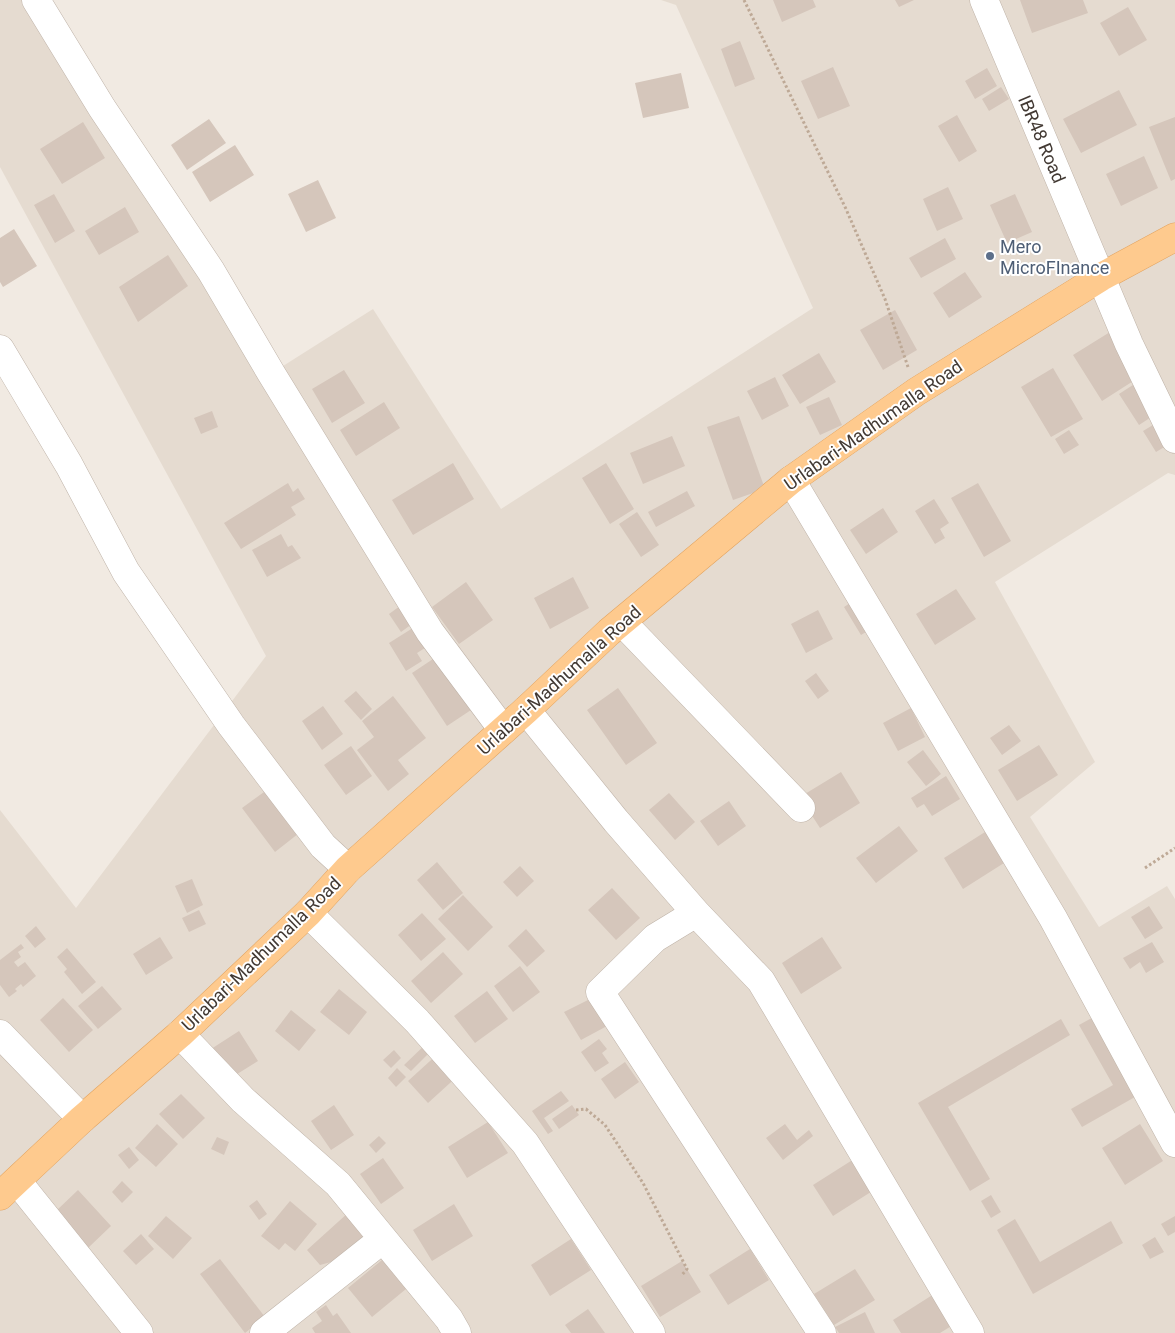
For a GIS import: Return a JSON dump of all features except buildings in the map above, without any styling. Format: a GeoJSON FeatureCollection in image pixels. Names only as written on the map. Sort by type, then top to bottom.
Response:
{"type":"FeatureCollection","features":[{"type":"Feature","properties":{"kind":"main road","name":"Urlabari-Madhumalla Road"},"geometry":{"type":"LineString","coordinates":[[9,1188],[82,1119],[180,1034],[308,913],[348,869],[622,622],[791,480],[916,392],[1101,277],[1175,237]]}},
{"type":"Feature","properties":{"kind":"street"},"geometry":{"type":"LineString","coordinates":[[36,0],[102,108],[211,271],[271,373],[430,632],[503,730]]}},
{"type":"Feature","properties":{"kind":"street","name":"IBR48 Road"},"geometry":{"type":"LineString","coordinates":[[984,0],[1129,344],[1175,439]]}},
{"type":"Feature","properties":{"kind":"street"},"geometry":{"type":"LineString","coordinates":[[0,349],[69,465],[126,572],[231,725],[323,846],[348,869]]}},
{"type":"Feature","properties":{"kind":"street"},"geometry":{"type":"LineString","coordinates":[[791,480],[1053,918],[1175,1143]]}},
{"type":"Feature","properties":{"kind":"street"},"geometry":{"type":"LineString","coordinates":[[622,622],[801,808]]}},
{"type":"Feature","properties":{"kind":"street"},"geometry":{"type":"LineString","coordinates":[[526,710],[616,821],[696,913],[761,982],[970,1333]]}},
{"type":"Feature","properties":{"kind":"street"},"geometry":{"type":"LineString","coordinates":[[308,913],[417,1021],[525,1143],[651,1333]]}},
{"type":"Feature","properties":{"kind":"street"},"geometry":{"type":"LineString","coordinates":[[696,913],[655,938],[600,992],[822,1333]]}},
{"type":"Feature","properties":{"kind":"street"},"geometry":{"type":"LineString","coordinates":[[0,1034],[82,1119]]}},
{"type":"Feature","properties":{"kind":"street"},"geometry":{"type":"LineString","coordinates":[[180,1034],[243,1100],[338,1184],[449,1320],[457,1333]]}},
{"type":"Feature","properties":{"kind":"street"},"geometry":{"type":"LineString","coordinates":[[9,1188],[139,1333]]}},
{"type":"Feature","properties":{"kind":"street"},"geometry":{"type":"LineString","coordinates":[[264,1333],[383,1239]]}},
{"type":"Feature","properties":{"kind":"path"},"geometry":{"type":"LineString","coordinates":[[744,0],[846,210],[882,290],[916,392]]}},
{"type":"Feature","properties":{"kind":"path"},"geometry":{"type":"LineString","coordinates":[[1145,868],[1175,848]]}},
{"type":"Feature","properties":{"kind":"path"},"geometry":{"type":"LineString","coordinates":[[576,1110],[586,1110],[606,1125],[643,1184],[686,1269],[681,1276]]}},
{"type":"Feature","properties":{"kind":"shaded area"},"geometry":{"type":"Polygon","coordinates":[[[0,0],[50,0],[272,373],[373,309],[501,509],[813,308],[676,5],[661,0],[1175,0],[1175,475],[1168,473],[995,582],[1095,762],[1030,817],[1099,927],[1167,886],[1175,899],[1175,1333],[0,1333],[0,810],[76,908],[266,656],[0,167],[0,0]]]}},
{"type":"Feature","properties":{"kind":"place","name":"Mero MicroFInance"},"geometry":{"type":"Point","coordinates":[990,256]}}]}
